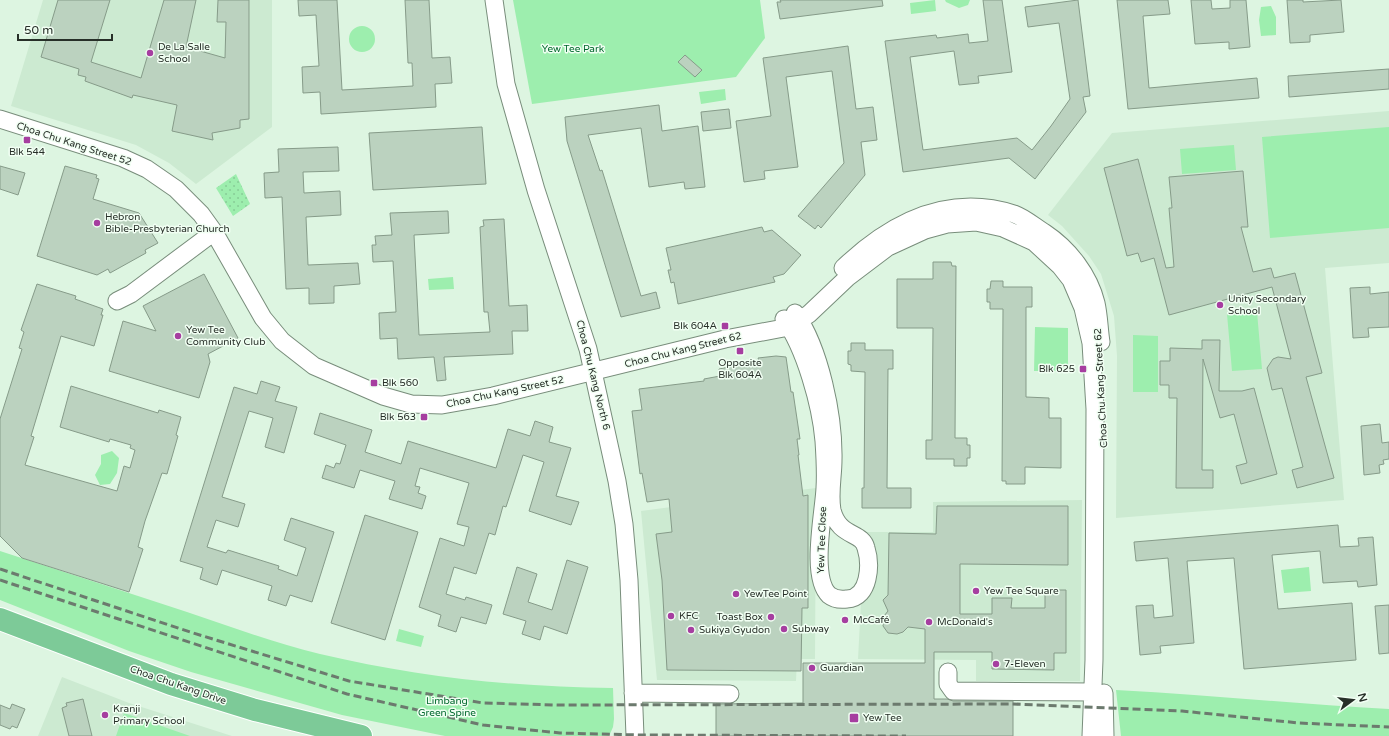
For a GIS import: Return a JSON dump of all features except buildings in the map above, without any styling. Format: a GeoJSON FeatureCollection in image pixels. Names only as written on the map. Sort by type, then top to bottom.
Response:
{"type":"FeatureCollection","features":[{"type":"Feature","properties":{"kind":"main road","name":"Choa Chu Kang Drive"},"geometry":{"type":"LineString","coordinates":[[0,619],[171,684],[255,710],[361,736]]}},
{"type":"Feature","properties":{"kind":"main road","name":"Choa Chu Kang Drive"},"geometry":{"type":"LineString","coordinates":[[0,633],[159,695],[251,724],[300,736]]}},
{"type":"Feature","properties":{"kind":"street","name":"Choa Chu Kang North 6"},"geometry":{"type":"LineString","coordinates":[[494,0],[506,84],[536,190],[580,321],[613,462],[624,524],[630,600],[635,736]]}},
{"type":"Feature","properties":{"kind":"street","name":"Choa Chu Kang Street 52"},"geometry":{"type":"LineString","coordinates":[[0,120],[122,158],[147,169],[184,196],[214,232],[263,318],[282,341],[314,366],[383,396],[411,404],[442,405],[493,396],[593,372]]}},
{"type":"Feature","properties":{"kind":"street","name":"Choa Chu Kang Street 62"},"geometry":{"type":"LineString","coordinates":[[593,372],[788,321],[863,249],[895,228],[919,217],[943,210],[969,207],[1015,215],[1029,231],[1051,237],[1070,254],[1085,277],[1096,303],[1101,342],[1092,736]]}},
{"type":"Feature","properties":{"kind":"street"},"geometry":{"type":"LineString","coordinates":[[117,301],[130,294],[214,232]]}},
{"type":"Feature","properties":{"kind":"street","name":"Yew Tee Close"},"geometry":{"type":"LineString","coordinates":[[788,321],[808,339],[821,377],[832,423],[832,509],[836,523],[844,531],[858,537],[866,546],[867,572],[865,587],[860,594],[850,599],[836,599],[829,595],[823,586],[820,573],[821,519],[825,487],[824,441],[821,419],[813,390],[802,354],[788,321]]}},
{"type":"Feature","properties":{"kind":"street","name":"Choa Chu Kang Street 62"},"geometry":{"type":"LineString","coordinates":[[1099,409],[1106,492],[1104,736]]}},
{"type":"Feature","properties":{"kind":"street"},"geometry":{"type":"LineString","coordinates":[[948,672],[948,684],[952,691],[1093,692]]}},
{"type":"Feature","properties":{"kind":"street"},"geometry":{"type":"LineString","coordinates":[[633,693],[730,694]]}},
{"type":"Feature","properties":{"kind":"shaded area","name":"De La Salle School"},"geometry":{"type":"Polygon","coordinates":[[[43,0],[272,0],[272,127],[196,184],[169,163],[136,145],[11,106],[43,0]]]}},
{"type":"Feature","properties":{"kind":"shaded area","name":"Unity Secondary School"},"geometry":{"type":"Polygon","coordinates":[[[1389,111],[1389,263],[1325,268],[1344,500],[1116,518],[1117,356],[1114,316],[1101,274],[1089,256],[1062,226],[1048,215],[1112,133],[1389,111]]]}},
{"type":"Feature","properties":{"kind":"shaded area","name":"YewTee Point"},"geometry":{"type":"Polygon","coordinates":[[[816,488],[815,659],[797,659],[796,681],[657,680],[641,511],[816,488]]]}},
{"type":"Feature","properties":{"kind":"shaded area","name":"Yew Tee Square"},"geometry":{"type":"Polygon","coordinates":[[[1082,500],[1080,681],[976,681],[976,660],[858,659],[867,534],[864,532],[933,532],[933,502],[1082,500]]]}},
{"type":"Feature","properties":{"kind":"shaded area","name":"Kranji Primary School"},"geometry":{"type":"Polygon","coordinates":[[[62,677],[129,703],[232,736],[38,736],[62,677]]]}},
{"type":"Feature","properties":{"kind":"green space","name":"Yew Tee Park"},"geometry":{"type":"Polygon","coordinates":[[[513,0],[760,0],[765,38],[736,77],[532,104],[513,0]]]}},
{"type":"Feature","properties":{"kind":"green space"},"geometry":{"type":"Polygon","coordinates":[[[935,0],[936,11],[911,14],[910,3],[935,0]]]}},
{"type":"Feature","properties":{"kind":"green space"},"geometry":{"type":"Polygon","coordinates":[[[945,0],[970,0],[968,5],[959,8],[946,2],[945,0]]]}},
{"type":"Feature","properties":{"kind":"green space"},"geometry":{"type":"Polygon","coordinates":[[[1271,6],[1276,17],[1276,35],[1261,36],[1259,20],[1261,7],[1271,6]]]}},
{"type":"Feature","properties":{"kind":"green space"},"geometry":{"type":"Polygon","coordinates":[[[362,26],[371,30],[375,39],[371,48],[362,52],[353,48],[349,39],[353,30],[362,26]]]}},
{"type":"Feature","properties":{"kind":"green space"},"geometry":{"type":"Polygon","coordinates":[[[725,89],[726,100],[701,104],[699,92],[725,89]]]}},
{"type":"Feature","properties":{"kind":"green space"},"geometry":{"type":"Polygon","coordinates":[[[1389,127],[1389,228],[1270,238],[1262,137],[1389,127]]]}},
{"type":"Feature","properties":{"kind":"green space"},"geometry":{"type":"Polygon","coordinates":[[[1234,145],[1236,170],[1182,174],[1180,149],[1234,145]]]}},
{"type":"Feature","properties":{"kind":"green space"},"geometry":{"type":"Polygon","coordinates":[[[236,174],[250,204],[233,216],[216,188],[236,174]]]}},
{"type":"Feature","properties":{"kind":"green space"},"geometry":{"type":"Polygon","coordinates":[[[453,277],[454,289],[429,290],[428,279],[453,277]]]}},
{"type":"Feature","properties":{"kind":"green space"},"geometry":{"type":"Polygon","coordinates":[[[1257,312],[1262,369],[1232,371],[1227,314],[1257,312]]]}},
{"type":"Feature","properties":{"kind":"green space"},"geometry":{"type":"Polygon","coordinates":[[[1035,327],[1068,328],[1068,371],[1034,371],[1035,327]]]}},
{"type":"Feature","properties":{"kind":"green space"},"geometry":{"type":"Polygon","coordinates":[[[1133,335],[1158,336],[1158,392],[1133,392],[1133,335]]]}},
{"type":"Feature","properties":{"kind":"green space"},"geometry":{"type":"Polygon","coordinates":[[[112,451],[119,458],[117,473],[110,484],[100,485],[95,475],[101,464],[101,455],[112,451]]]}},
{"type":"Feature","properties":{"kind":"green space","name":"Limbang Green Spine"},"geometry":{"type":"Polygon","coordinates":[[[0,551],[286,645],[320,654],[429,675],[539,686],[613,688],[613,727],[609,736],[445,736],[342,715],[191,672],[129,651],[0,600],[0,551]]]}},
{"type":"Feature","properties":{"kind":"green space"},"geometry":{"type":"Polygon","coordinates":[[[1309,567],[1311,591],[1284,593],[1281,570],[1309,567]]]}},
{"type":"Feature","properties":{"kind":"green space"},"geometry":{"type":"Polygon","coordinates":[[[399,629],[424,636],[421,647],[396,641],[399,629]]]}},
{"type":"Feature","properties":{"kind":"green space"},"geometry":{"type":"Polygon","coordinates":[[[1116,690],[1389,709],[1389,736],[1121,736],[1116,690]]]}},
{"type":"Feature","properties":{"kind":"green space"},"geometry":{"type":"Polygon","coordinates":[[[124,713],[190,736],[116,736],[124,713]]]}},
{"type":"Feature","properties":{"kind":"railway"},"geometry":{"type":"LineString","coordinates":[[0,569],[190,632],[349,681],[483,703],[557,705],[1013,704],[1182,711],[1299,723],[1389,727]]}},
{"type":"Feature","properties":{"kind":"railway"},"geometry":{"type":"LineString","coordinates":[[0,580],[347,694],[483,725],[560,733],[639,735],[906,736]]}},
{"type":"Feature","properties":{"kind":"place","name":"De La Salle School"},"geometry":{"type":"Point","coordinates":[150,53]}},
{"type":"Feature","properties":{"kind":"place","name":"Blk 544"},"geometry":{"type":"Point","coordinates":[27,140]}},
{"type":"Feature","properties":{"kind":"place","name":"Hebron Bible-Presbyterian Church"},"geometry":{"type":"Point","coordinates":[97,223]}},
{"type":"Feature","properties":{"kind":"place","name":"Unity Secondary School"},"geometry":{"type":"Point","coordinates":[1220,305]}},
{"type":"Feature","properties":{"kind":"place","name":"Blk 604A"},"geometry":{"type":"Point","coordinates":[725,326]}},
{"type":"Feature","properties":{"kind":"place","name":"Yew Tee Community Club"},"geometry":{"type":"Point","coordinates":[178,336]}},
{"type":"Feature","properties":{"kind":"place","name":"Opposite Blk 604A"},"geometry":{"type":"Point","coordinates":[740,351]}},
{"type":"Feature","properties":{"kind":"place","name":"Blk 625"},"geometry":{"type":"Point","coordinates":[1083,369]}},
{"type":"Feature","properties":{"kind":"place","name":"Blk 560"},"geometry":{"type":"Point","coordinates":[374,383]}},
{"type":"Feature","properties":{"kind":"place","name":"Blk 563"},"geometry":{"type":"Point","coordinates":[424,417]}},
{"type":"Feature","properties":{"kind":"place","name":"Yew Tee Square"},"geometry":{"type":"Point","coordinates":[976,591]}},
{"type":"Feature","properties":{"kind":"place","name":"YewTee Point"},"geometry":{"type":"Point","coordinates":[736,594]}},
{"type":"Feature","properties":{"kind":"place","name":"KFC"},"geometry":{"type":"Point","coordinates":[671,616]}},
{"type":"Feature","properties":{"kind":"place","name":"Toast Box"},"geometry":{"type":"Point","coordinates":[771,617]}},
{"type":"Feature","properties":{"kind":"place","name":"McCafé"},"geometry":{"type":"Point","coordinates":[845,620]}},
{"type":"Feature","properties":{"kind":"place","name":"McDonald's"},"geometry":{"type":"Point","coordinates":[929,622]}},
{"type":"Feature","properties":{"kind":"place","name":"Subway"},"geometry":{"type":"Point","coordinates":[784,629]}},
{"type":"Feature","properties":{"kind":"place","name":"Sukiya Gyudon"},"geometry":{"type":"Point","coordinates":[691,630]}},
{"type":"Feature","properties":{"kind":"place","name":"7-Eleven"},"geometry":{"type":"Point","coordinates":[996,664]}},
{"type":"Feature","properties":{"kind":"place","name":"Guardian"},"geometry":{"type":"Point","coordinates":[812,668]}},
{"type":"Feature","properties":{"kind":"place","name":"Kranji Primary School"},"geometry":{"type":"Point","coordinates":[105,715]}},
{"type":"Feature","properties":{"kind":"place","name":"Yew Tee"},"geometry":{"type":"Point","coordinates":[854,718]}}]}
